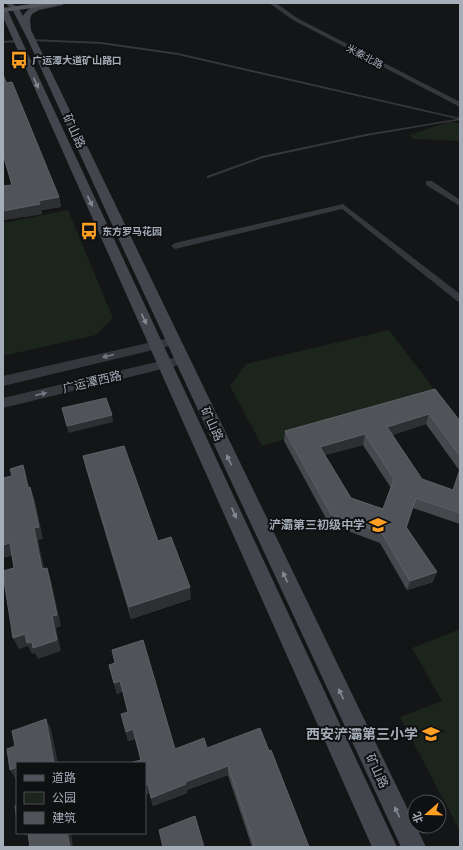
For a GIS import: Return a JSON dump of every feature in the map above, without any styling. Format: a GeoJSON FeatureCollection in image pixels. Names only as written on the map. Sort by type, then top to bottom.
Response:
{"type":"FeatureCollection","features":[{"type":"Feature","properties":{"kind":"main road"},"geometry":{"type":"LineString","coordinates":[[11,19],[55,3]]}},
{"type":"Feature","properties":{"kind":"main road"},"geometry":{"type":"LineString","coordinates":[[11,19],[26,18],[30,12],[39,8],[60,3]]}},
{"type":"Feature","properties":{"kind":"main road","name":"矿山路"},"geometry":{"type":"LineString","coordinates":[[11,19],[126,242],[414,847]]}},
{"type":"Feature","properties":{"kind":"main road","name":"矿山路"},"geometry":{"type":"LineString","coordinates":[[11,19],[156,346],[166,364],[385,847]]}},
{"type":"Feature","properties":{"kind":"street","name":"米秦北路"},"geometry":{"type":"LineString","coordinates":[[272,3],[295,19],[460,106]]}},
{"type":"Feature","properties":{"kind":"street"},"geometry":{"type":"LineString","coordinates":[[429,183],[460,204]]}},
{"type":"Feature","properties":{"kind":"street"},"geometry":{"type":"LineString","coordinates":[[175,246],[343,206],[460,299]]}},
{"type":"Feature","properties":{"kind":"street","name":"广运潭西路"},"geometry":{"type":"LineString","coordinates":[[3,380],[174,341]]}},
{"type":"Feature","properties":{"kind":"street","name":"广运潭西路"},"geometry":{"type":"LineString","coordinates":[[3,403],[182,360]]}},
{"type":"Feature","properties":{"kind":"lane"},"geometry":{"type":"LineString","coordinates":[[11,19],[101,43],[178,54],[460,119]]}},
{"type":"Feature","properties":{"kind":"lane"},"geometry":{"type":"LineString","coordinates":[[208,177],[262,156],[366,135],[460,119]]}},
{"type":"Feature","properties":{"kind":"green space"},"geometry":{"type":"Polygon","coordinates":[[[449,122],[460,123],[460,141],[413,139],[409,135],[449,122]]]}},
{"type":"Feature","properties":{"kind":"green space"},"geometry":{"type":"Polygon","coordinates":[[[68,210],[113,318],[96,335],[3,356],[3,223],[68,210]]]}},
{"type":"Feature","properties":{"kind":"green space"},"geometry":{"type":"Polygon","coordinates":[[[389,330],[438,394],[262,446],[230,386],[246,364],[389,330]]]}},
{"type":"Feature","properties":{"kind":"green space","name":"西安浐灞第三小学"},"geometry":{"type":"Polygon","coordinates":[[[460,629],[460,831],[447,806],[447,794],[441,794],[400,717],[442,701],[412,648],[460,629]]]}},
{"type":"Feature","properties":{"kind":"building"},"geometry":{"type":"Polygon","coordinates":[[[3,74],[6,83],[12,82],[59,197],[38,201],[40,204],[3,211],[3,186],[12,185],[3,154],[3,74]]]}},
{"type":"Feature","properties":{"kind":"building"},"geometry":{"type":"Polygon","coordinates":[[[435,389],[460,421],[460,456],[429,414],[387,427],[422,479],[453,490],[460,470],[460,513],[416,498],[406,527],[437,572],[410,581],[382,533],[331,514],[285,431],[435,389]],[[365,434],[320,447],[351,498],[383,509],[394,479],[365,434]]]}},
{"type":"Feature","properties":{"kind":"building"},"geometry":{"type":"Polygon","coordinates":[[[106,398],[112,415],[67,426],[62,408],[106,398]]]}},
{"type":"Feature","properties":{"kind":"building"},"geometry":{"type":"Polygon","coordinates":[[[124,446],[158,541],[171,537],[190,587],[129,607],[83,456],[124,446]]]}},
{"type":"Feature","properties":{"kind":"building"},"geometry":{"type":"Polygon","coordinates":[[[23,465],[28,488],[30,487],[39,527],[34,528],[42,569],[47,568],[57,615],[52,616],[57,640],[33,648],[32,642],[27,643],[25,634],[13,638],[3,574],[3,571],[14,568],[10,543],[3,545],[3,478],[12,476],[10,469],[23,465]]]}},
{"type":"Feature","properties":{"kind":"building"},"geometry":{"type":"Polygon","coordinates":[[[143,640],[175,749],[204,738],[207,748],[260,728],[269,751],[271,750],[309,847],[255,847],[228,766],[185,782],[186,784],[151,798],[148,784],[146,785],[146,762],[133,762],[141,760],[133,729],[126,732],[121,714],[128,712],[120,681],[114,683],[109,665],[115,663],[112,650],[143,640]]]}},
{"type":"Feature","properties":{"kind":"building"},"geometry":{"type":"Polygon","coordinates":[[[46,719],[54,762],[16,762],[16,767],[10,770],[7,749],[15,746],[12,731],[46,719]]]}},
{"type":"Feature","properties":{"kind":"building"},"geometry":{"type":"Polygon","coordinates":[[[195,816],[204,847],[163,847],[159,830],[195,816]]]}},
{"type":"Feature","properties":{"kind":"building"},"geometry":{"type":"Polygon","coordinates":[[[28,834],[67,834],[70,847],[30,847],[28,834]]]}},
{"type":"Feature","properties":{"kind":"place","name":"广运潭大道矿山路口"},"geometry":{"type":"Point","coordinates":[19,60]}},
{"type":"Feature","properties":{"kind":"place","name":"东方罗马花园"},"geometry":{"type":"Point","coordinates":[89,231]}},
{"type":"Feature","properties":{"kind":"place","name":"浐灞第三初级中学"},"geometry":{"type":"Point","coordinates":[378,525]}},
{"type":"Feature","properties":{"kind":"place","name":"西安浐灞第三小学"},"geometry":{"type":"Point","coordinates":[431,734]}}]}
